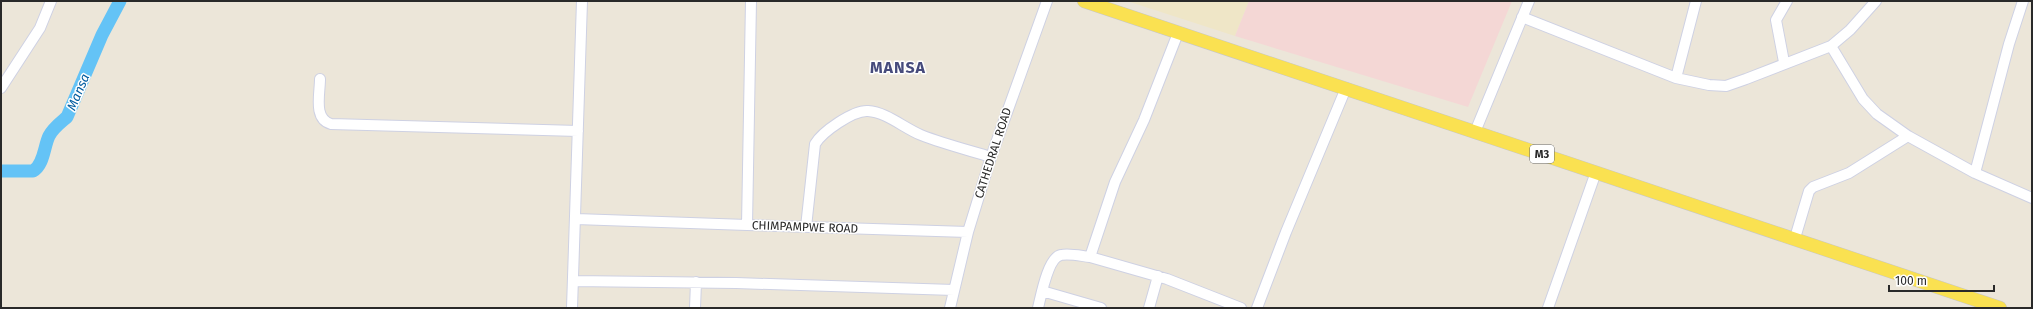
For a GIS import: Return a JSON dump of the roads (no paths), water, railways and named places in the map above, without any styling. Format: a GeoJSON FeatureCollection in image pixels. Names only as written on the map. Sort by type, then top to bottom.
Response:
{"type":"FeatureCollection","features":[{"type":"Feature","properties":{"kind":"main road","name":"M3"},"geometry":{"type":"LineString","coordinates":[[1084,1],[1178,34],[1346,88],[2000,308]]}},
{"type":"Feature","properties":{"kind":"street"},"geometry":{"type":"LineString","coordinates":[[1,88],[40,28],[51,1]]}},
{"type":"Feature","properties":{"kind":"street"},"geometry":{"type":"LineString","coordinates":[[572,308],[582,1]]}},
{"type":"Feature","properties":{"kind":"street","name":"CHIMPAMPWE ROAD"},"geometry":{"type":"LineString","coordinates":[[751,1],[746,225],[968,232]]}},
{"type":"Feature","properties":{"kind":"street","name":"CATHEDRAL ROAD"},"geometry":{"type":"LineString","coordinates":[[950,308],[968,232],[991,157],[1047,1]]}},
{"type":"Feature","properties":{"kind":"street"},"geometry":{"type":"LineString","coordinates":[[1475,132],[1528,1]]}},
{"type":"Feature","properties":{"kind":"street"},"geometry":{"type":"LineString","coordinates":[[1676,78],[1696,1]]}},
{"type":"Feature","properties":{"kind":"street"},"geometry":{"type":"LineString","coordinates":[[1784,62],[1776,20],[1787,1]]}},
{"type":"Feature","properties":{"kind":"street"},"geometry":{"type":"LineString","coordinates":[[1522,17],[1676,78],[1709,85],[1726,86],[1784,62],[1831,46],[1850,30],[1876,1]]}},
{"type":"Feature","properties":{"kind":"street"},"geometry":{"type":"LineString","coordinates":[[1975,173],[2009,44],[2023,1]]}},
{"type":"Feature","properties":{"kind":"street"},"geometry":{"type":"LineString","coordinates":[[1090,257],[1115,182],[1144,120],[1178,34]]}},
{"type":"Feature","properties":{"kind":"street"},"geometry":{"type":"LineString","coordinates":[[1831,46],[1863,98],[1878,114],[1908,136],[1975,173],[2032,198]]}},
{"type":"Feature","properties":{"kind":"street"},"geometry":{"type":"LineString","coordinates":[[320,79],[319,110],[321,118],[331,124],[578,131]]}},
{"type":"Feature","properties":{"kind":"street"},"geometry":{"type":"LineString","coordinates":[[1257,308],[1286,232],[1346,88]]}},
{"type":"Feature","properties":{"kind":"street"},"geometry":{"type":"LineString","coordinates":[[806,227],[815,144],[820,135],[857,113],[868,111],[883,116],[920,135],[991,157]]}},
{"type":"Feature","properties":{"kind":"street"},"geometry":{"type":"LineString","coordinates":[[1795,238],[1809,191],[1813,187],[1855,170],[1908,136]]}},
{"type":"Feature","properties":{"kind":"street"},"geometry":{"type":"LineString","coordinates":[[1548,308],[1596,172]]}},
{"type":"Feature","properties":{"kind":"street"},"geometry":{"type":"LineString","coordinates":[[576,219],[746,225]]}},
{"type":"Feature","properties":{"kind":"street"},"geometry":{"type":"LineString","coordinates":[[1038,308],[1049,267],[1058,256],[1062,254],[1090,257],[1158,276],[1242,308]]}},
{"type":"Feature","properties":{"kind":"street"},"geometry":{"type":"LineString","coordinates":[[1149,308],[1158,276]]}},
{"type":"Feature","properties":{"kind":"street"},"geometry":{"type":"LineString","coordinates":[[573,281],[696,282],[954,290]]}},
{"type":"Feature","properties":{"kind":"street"},"geometry":{"type":"LineString","coordinates":[[696,282],[696,308]]}},
{"type":"Feature","properties":{"kind":"street"},"geometry":{"type":"LineString","coordinates":[[1042,291],[1101,308]]}},
{"type":"Feature","properties":{"kind":"waterway","name":"Mansa"},"geometry":{"type":"LineString","coordinates":[[1,171],[33,171],[37,168],[42,160],[49,136],[67,117],[102,35],[120,1]]}},
{"type":"Feature","properties":{"kind":"district","name":"MANSA"},"geometry":{"type":"Point","coordinates":[898,67]}}]}
